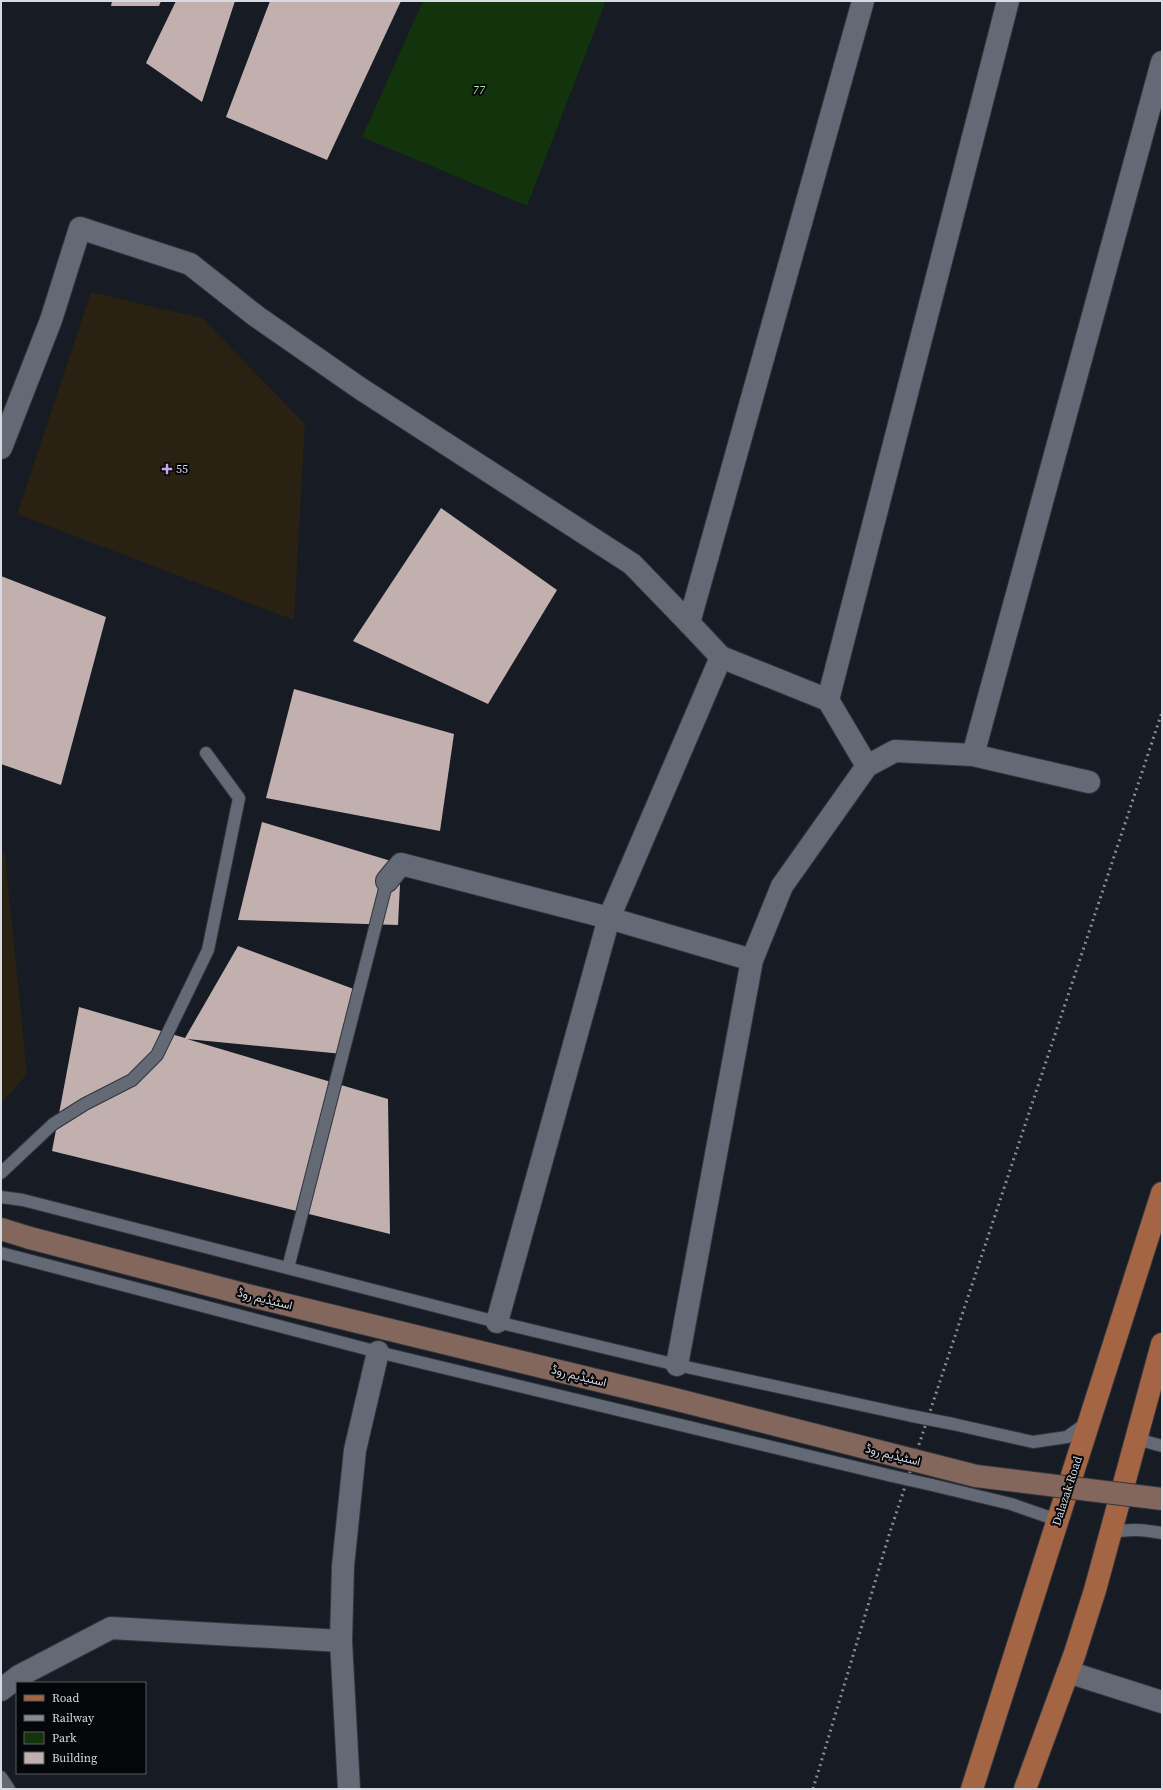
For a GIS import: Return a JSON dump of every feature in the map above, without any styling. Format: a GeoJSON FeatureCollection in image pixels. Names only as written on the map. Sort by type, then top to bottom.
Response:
{"type":"FeatureCollection","features":[{"type":"Feature","properties":{"kind":"main road","name":"Dalazak Road"},"geometry":{"type":"LineString","coordinates":[[972,1789],[1162,1193]]}},
{"type":"Feature","properties":{"kind":"main road","name":"اسٹیڈیم روڈ"},"geometry":{"type":"LineString","coordinates":[[1,1229],[255,1297],[678,1400],[976,1476],[1162,1499]]}},
{"type":"Feature","properties":{"kind":"main road"},"geometry":{"type":"LineString","coordinates":[[1025,1789],[1068,1672],[1090,1604],[1162,1344]]}},
{"type":"Feature","properties":{"kind":"street"},"geometry":{"type":"LineString","coordinates":[[689,622],[863,1]]}},
{"type":"Feature","properties":{"kind":"street"},"geometry":{"type":"LineString","coordinates":[[828,700],[1008,1]]}},
{"type":"Feature","properties":{"kind":"street"},"geometry":{"type":"LineString","coordinates":[[973,755],[1162,62]]}},
{"type":"Feature","properties":{"kind":"street"},"geometry":{"type":"LineString","coordinates":[[1,448],[51,320],[80,228],[190,264],[256,316],[361,389],[632,564],[721,657],[828,700],[867,766]]}},
{"type":"Feature","properties":{"kind":"street"},"geometry":{"type":"LineString","coordinates":[[497,1322],[609,918],[721,657]]}},
{"type":"Feature","properties":{"kind":"street"},"geometry":{"type":"LineString","coordinates":[[677,1365],[752,960],[782,886],[867,766],[895,751],[973,755],[1089,782]]}},
{"type":"Feature","properties":{"kind":"street"},"geometry":{"type":"LineString","coordinates":[[387,881],[401,864],[609,918],[752,960]]}},
{"type":"Feature","properties":{"kind":"street"},"geometry":{"type":"LineString","coordinates":[[349,1789],[341,1641],[343,1566],[355,1450],[378,1352]]}},
{"type":"Feature","properties":{"kind":"street"},"geometry":{"type":"LineString","coordinates":[[1,1690],[19,1676],[111,1628],[341,1641]]}},
{"type":"Feature","properties":{"kind":"street"},"geometry":{"type":"LineString","coordinates":[[1068,1672],[1162,1702]]}},
{"type":"Feature","properties":{"kind":"lane"},"geometry":{"type":"LineString","coordinates":[[1,1173],[53,1124],[85,1104],[132,1080],[157,1055],[208,950],[239,798],[206,753]]}},
{"type":"Feature","properties":{"kind":"lane"},"geometry":{"type":"LineString","coordinates":[[288,1268],[387,881]]}},
{"type":"Feature","properties":{"kind":"lane"},"geometry":{"type":"LineString","coordinates":[[1,1197],[23,1200],[497,1322],[677,1365],[1033,1442],[1067,1437],[1089,1422]]}},
{"type":"Feature","properties":{"kind":"lane"},"geometry":{"type":"LineString","coordinates":[[1,1253],[378,1352],[1011,1504],[1057,1520]]}},
{"type":"Feature","properties":{"kind":"lane"},"geometry":{"type":"LineString","coordinates":[[1137,1432],[1144,1441],[1162,1446]]}},
{"type":"Feature","properties":{"kind":"lane"},"geometry":{"type":"LineString","coordinates":[[1110,1532],[1122,1529],[1162,1533]]}},
{"type":"Feature","properties":{"kind":"lane"},"geometry":{"type":"LineString","coordinates":[[1,1777],[9,1789]]}},
{"type":"Feature","properties":{"kind":"shaded area","name":"55"},"geometry":{"type":"Polygon","coordinates":[[[91,292],[202,318],[305,424],[294,620],[17,514],[91,292]]]}},
{"type":"Feature","properties":{"kind":"shaded area"},"geometry":{"type":"Polygon","coordinates":[[[1,851],[5,854],[27,1074],[1,1104],[1,851]]]}},
{"type":"Feature","properties":{"kind":"green space","name":"77"},"geometry":{"type":"Polygon","coordinates":[[[423,1],[606,1],[527,206],[362,137],[423,1]]]}},
{"type":"Feature","properties":{"kind":"building"},"geometry":{"type":"Polygon","coordinates":[[[112,1],[161,1],[159,6],[111,6],[112,1]]]}},
{"type":"Feature","properties":{"kind":"building"},"geometry":{"type":"Polygon","coordinates":[[[176,1],[235,1],[202,102],[146,63],[176,1]]]}},
{"type":"Feature","properties":{"kind":"building"},"geometry":{"type":"Polygon","coordinates":[[[270,1],[401,1],[327,160],[226,117],[270,1]]]}},
{"type":"Feature","properties":{"kind":"building"},"geometry":{"type":"Polygon","coordinates":[[[441,508],[557,590],[488,704],[353,641],[441,508]]]}},
{"type":"Feature","properties":{"kind":"building"},"geometry":{"type":"Polygon","coordinates":[[[1,576],[106,617],[61,785],[1,764],[1,576]]]}},
{"type":"Feature","properties":{"kind":"building"},"geometry":{"type":"Polygon","coordinates":[[[294,689],[454,734],[440,831],[266,798],[294,689]]]}},
{"type":"Feature","properties":{"kind":"building"},"geometry":{"type":"Polygon","coordinates":[[[262,822],[401,864],[398,925],[238,920],[262,822]]]}},
{"type":"Feature","properties":{"kind":"building"},"geometry":{"type":"Polygon","coordinates":[[[238,946],[359,991],[343,1054],[187,1039],[388,1099],[390,1234],[52,1151],[79,1007],[185,1038],[238,946]]]}},
{"type":"Feature","properties":{"kind":"railway"},"geometry":{"type":"LineString","coordinates":[[813,1789],[890,1532],[1162,712]]}},
{"type":"Feature","properties":{"kind":"place","name":"55"},"geometry":{"type":"Point","coordinates":[167,469]}}]}
